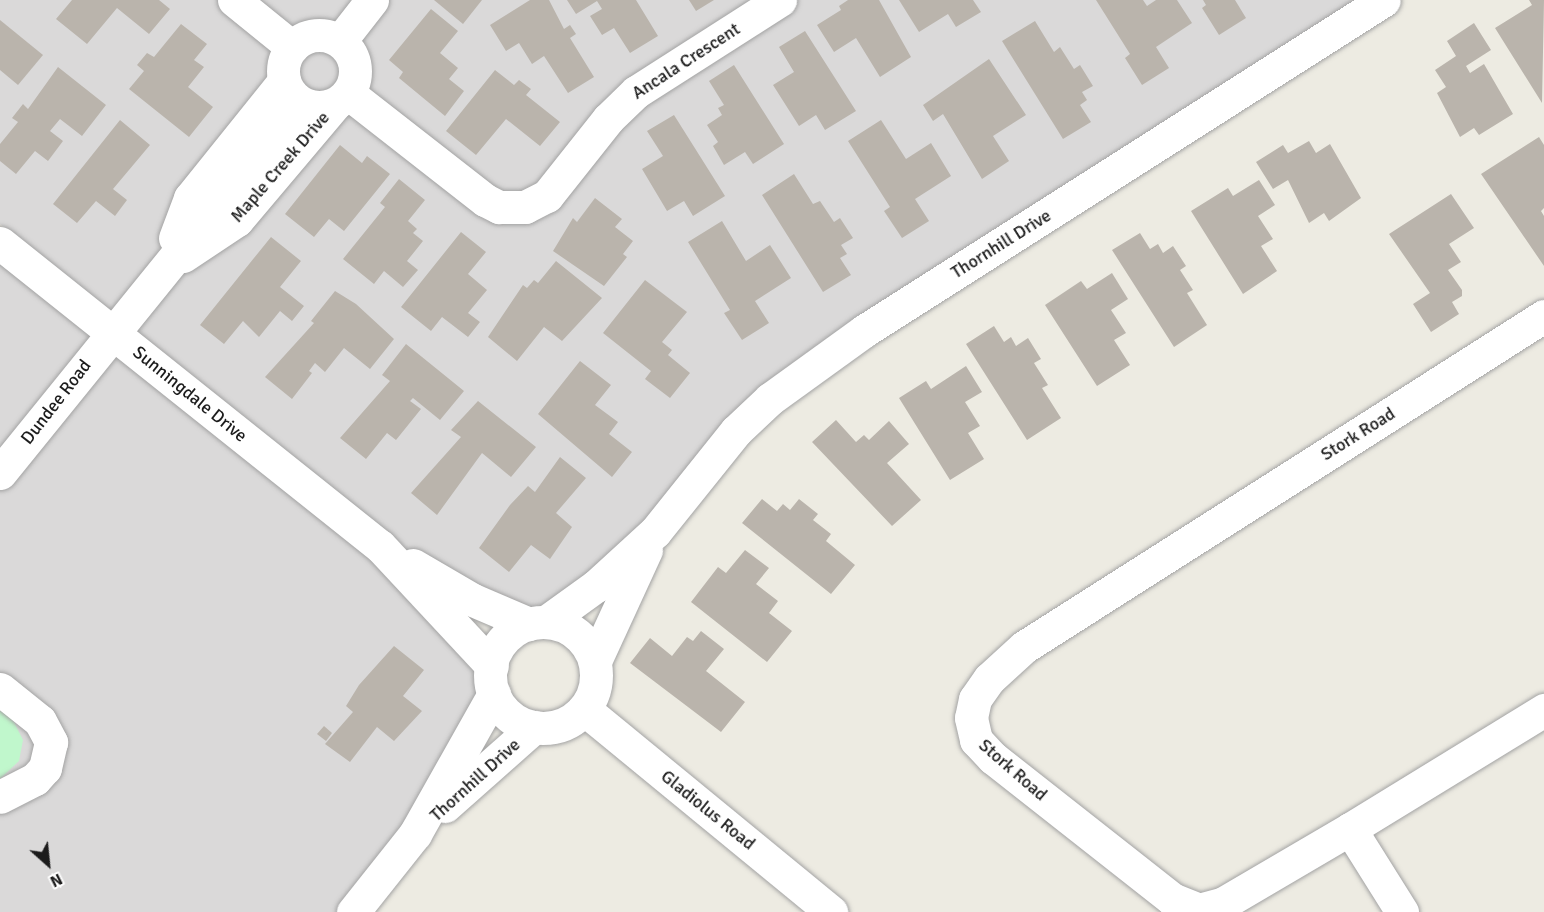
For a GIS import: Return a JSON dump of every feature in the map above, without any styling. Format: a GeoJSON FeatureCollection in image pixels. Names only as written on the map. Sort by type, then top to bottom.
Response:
{"type":"FeatureCollection","features":[{"type":"Feature","properties":{"kind":"street"},"geometry":{"type":"LineString","coordinates":[[234,0],[292,47]]}},
{"type":"Feature","properties":{"kind":"street"},"geometry":{"type":"LineString","coordinates":[[340,41],[372,0]]}},
{"type":"Feature","properties":{"kind":"street","name":"Ancala Crescent"},"geometry":{"type":"LineString","coordinates":[[342,98],[485,200],[500,207],[525,207],[547,196],[608,119],[636,92],[780,0]]}},
{"type":"Feature","properties":{"kind":"street","name":"Thornhill Drive"},"geometry":{"type":"LineString","coordinates":[[537,623],[596,585],[655,532],[736,431],[779,392],[864,331],[1384,0]]}},
{"type":"Feature","properties":{"kind":"street"},"geometry":{"type":"LineString","coordinates":[[317,34],[340,41],[352,53],[356,69],[342,98],[318,107],[292,92],[284,60],[292,47],[317,34]]}},
{"type":"Feature","properties":{"kind":"street","name":"Maple Creek Drive"},"geometry":{"type":"LineString","coordinates":[[112,332],[204,218],[292,92]]}},
{"type":"Feature","properties":{"kind":"street","name":"Maple Creek Drive"},"geometry":{"type":"LineString","coordinates":[[204,218],[342,98]]}},
{"type":"Feature","properties":{"kind":"street","name":"Sunningdale Drive"},"geometry":{"type":"LineString","coordinates":[[0,243],[380,546],[473,600],[537,623]]}},
{"type":"Feature","properties":{"kind":"street","name":"Stork Road"},"geometry":{"type":"LineString","coordinates":[[1544,316],[1024,647],[989,679],[972,707],[972,728],[984,750],[1172,899],[1190,908],[1211,909],[1350,830],[1544,710]]}},
{"type":"Feature","properties":{"kind":"street","name":"Dundee Road"},"geometry":{"type":"LineString","coordinates":[[0,473],[112,332]]}},
{"type":"Feature","properties":{"kind":"street","name":"Thornhill Drive"},"geometry":{"type":"LineString","coordinates":[[595,661],[655,532]]}},
{"type":"Feature","properties":{"kind":"street","name":"Sunningdale Drive"},"geometry":{"type":"LineString","coordinates":[[380,546],[493,680]]}},
{"type":"Feature","properties":{"kind":"street"},"geometry":{"type":"LineString","coordinates":[[537,623],[577,633],[595,661],[595,686],[584,709],[570,721],[553,727],[534,727],[517,721],[493,680],[501,642],[537,623]]}},
{"type":"Feature","properties":{"kind":"street","name":"Thornhill Drive"},"geometry":{"type":"LineString","coordinates":[[415,834],[493,680]]}},
{"type":"Feature","properties":{"kind":"street"},"geometry":{"type":"LineString","coordinates":[[0,689],[40,720],[51,742],[45,768],[35,779],[0,797]]}},
{"type":"Feature","properties":{"kind":"street","name":"Gladiolus Road"},"geometry":{"type":"LineString","coordinates":[[584,709],[831,912]]}},
{"type":"Feature","properties":{"kind":"street","name":"Thornhill Drive"},"geometry":{"type":"LineString","coordinates":[[353,912],[415,834],[534,727]]}},
{"type":"Feature","properties":{"kind":"street"},"geometry":{"type":"LineString","coordinates":[[1350,830],[1402,912]]}},
{"type":"Feature","properties":{"kind":"shaded area"},"geometry":{"type":"Polygon","coordinates":[[[0,0],[1381,0],[864,330],[545,621],[384,547],[491,676],[351,912],[0,912],[0,240],[170,358],[0,224],[0,0]]]}},
{"type":"Feature","properties":{"kind":"green space"},"geometry":{"type":"Polygon","coordinates":[[[0,709],[12,718],[23,740],[19,761],[0,779],[0,709]]]}},
{"type":"Feature","properties":{"kind":"building"},"geometry":{"type":"Polygon","coordinates":[[[72,0],[159,0],[170,9],[149,34],[117,8],[87,44],[56,19],[72,0]]]}},
{"type":"Feature","properties":{"kind":"building"},"geometry":{"type":"Polygon","coordinates":[[[434,0],[482,0],[463,24],[434,0]]]}},
{"type":"Feature","properties":{"kind":"building"},"geometry":{"type":"Polygon","coordinates":[[[530,0],[549,0],[564,29],[570,25],[576,34],[570,38],[594,77],[568,93],[544,56],[532,64],[519,43],[506,51],[490,25],[530,0]]]}},
{"type":"Feature","properties":{"kind":"building"},"geometry":{"type":"Polygon","coordinates":[[[567,0],[636,0],[658,36],[630,53],[614,28],[602,35],[590,16],[602,9],[597,1],[576,14],[567,0]]]}},
{"type":"Feature","properties":{"kind":"building"},"geometry":{"type":"Polygon","coordinates":[[[689,0],[714,0],[696,11],[689,0]]]}},
{"type":"Feature","properties":{"kind":"building"},"geometry":{"type":"Polygon","coordinates":[[[848,0],[879,0],[911,57],[880,77],[856,38],[834,52],[817,25],[841,10],[839,6],[848,0]]]}},
{"type":"Feature","properties":{"kind":"building"},"geometry":{"type":"Polygon","coordinates":[[[899,0],[973,0],[981,12],[956,27],[948,14],[919,32],[899,0]]]}},
{"type":"Feature","properties":{"kind":"building"},"geometry":{"type":"Polygon","coordinates":[[[1096,0],[1143,0],[1147,6],[1156,0],[1177,0],[1192,23],[1156,47],[1169,68],[1142,85],[1125,58],[1130,54],[1096,0]]]}},
{"type":"Feature","properties":{"kind":"building"},"geometry":{"type":"Polygon","coordinates":[[[1203,0],[1235,0],[1246,18],[1219,35],[1202,8],[1206,5],[1203,0]]]}},
{"type":"Feature","properties":{"kind":"building"},"geometry":{"type":"Polygon","coordinates":[[[1529,0],[1544,0],[1542,103],[1495,28],[1532,5],[1529,0]]]}},
{"type":"Feature","properties":{"kind":"building"},"geometry":{"type":"Polygon","coordinates":[[[431,9],[458,31],[440,53],[458,68],[449,79],[464,91],[445,116],[399,78],[403,72],[389,60],[431,9]]]}},
{"type":"Feature","properties":{"kind":"building"},"geometry":{"type":"Polygon","coordinates":[[[0,20],[43,55],[18,85],[0,70],[0,20]]]}},
{"type":"Feature","properties":{"kind":"building"},"geometry":{"type":"Polygon","coordinates":[[[1035,21],[1054,52],[1060,47],[1074,69],[1080,65],[1093,86],[1082,92],[1087,100],[1080,105],[1091,122],[1063,139],[1002,41],[1035,21]]]}},
{"type":"Feature","properties":{"kind":"building"},"geometry":{"type":"Polygon","coordinates":[[[1474,23],[1491,50],[1466,66],[1470,73],[1484,64],[1513,114],[1479,135],[1474,128],[1460,137],[1437,93],[1446,87],[1435,70],[1456,56],[1447,41],[1474,23]]]}},
{"type":"Feature","properties":{"kind":"building"},"geometry":{"type":"Polygon","coordinates":[[[181,24],[207,44],[194,60],[204,67],[188,87],[213,107],[189,137],[129,89],[144,71],[137,65],[147,53],[154,57],[181,24]]]}},
{"type":"Feature","properties":{"kind":"building"},"geometry":{"type":"Polygon","coordinates":[[[805,31],[856,111],[825,130],[816,115],[799,126],[773,85],[794,72],[779,47],[805,31]]]}},
{"type":"Feature","properties":{"kind":"building"},"geometry":{"type":"Polygon","coordinates":[[[989,59],[1026,115],[993,136],[1009,161],[982,179],[943,114],[933,121],[923,105],[989,59]]]}},
{"type":"Feature","properties":{"kind":"building"},"geometry":{"type":"Polygon","coordinates":[[[734,65],[784,144],[753,164],[745,152],[724,165],[713,146],[718,142],[707,125],[722,115],[718,108],[724,105],[709,81],[734,65]]]}},
{"type":"Feature","properties":{"kind":"building"},"geometry":{"type":"Polygon","coordinates":[[[58,67],[106,105],[82,136],[60,119],[50,131],[63,141],[48,161],[35,151],[16,174],[0,161],[0,144],[18,122],[12,118],[23,104],[28,109],[58,67]]]}},
{"type":"Feature","properties":{"kind":"building"},"geometry":{"type":"Polygon","coordinates":[[[495,70],[514,85],[519,80],[531,89],[526,95],[560,122],[540,146],[506,119],[476,155],[446,131],[495,70]]]}},
{"type":"Feature","properties":{"kind":"building"},"geometry":{"type":"Polygon","coordinates":[[[674,115],[725,196],[693,216],[684,201],[667,211],[642,169],[663,156],[647,131],[674,115]]]}},
{"type":"Feature","properties":{"kind":"building"},"geometry":{"type":"Polygon","coordinates":[[[120,120],[150,145],[113,189],[127,200],[115,216],[96,201],[77,223],[53,204],[120,120]]]}},
{"type":"Feature","properties":{"kind":"building"},"geometry":{"type":"Polygon","coordinates":[[[881,120],[906,159],[931,143],[951,176],[915,199],[929,221],[902,238],[884,211],[890,207],[848,141],[881,120]]]}},
{"type":"Feature","properties":{"kind":"building"},"geometry":{"type":"Polygon","coordinates":[[[1539,137],[1544,145],[1544,208],[1541,211],[1544,216],[1544,266],[1481,174],[1539,137]]]}},
{"type":"Feature","properties":{"kind":"building"},"geometry":{"type":"Polygon","coordinates":[[[1309,141],[1316,153],[1330,144],[1361,198],[1329,221],[1324,213],[1309,223],[1288,180],[1273,189],[1256,162],[1283,145],[1288,153],[1309,141]]]}},
{"type":"Feature","properties":{"kind":"building"},"geometry":{"type":"Polygon","coordinates":[[[340,145],[362,163],[367,156],[390,174],[344,231],[329,219],[314,237],[285,214],[340,145]]]}},
{"type":"Feature","properties":{"kind":"building"},"geometry":{"type":"Polygon","coordinates":[[[794,174],[813,204],[820,201],[834,222],[840,218],[853,238],[841,245],[847,254],[840,258],[851,275],[823,292],[762,195],[794,174]]]}},
{"type":"Feature","properties":{"kind":"building"},"geometry":{"type":"Polygon","coordinates":[[[399,179],[425,200],[408,221],[417,229],[413,233],[423,241],[407,261],[418,270],[403,287],[384,271],[374,284],[343,259],[385,207],[380,203],[399,179]]]}},
{"type":"Feature","properties":{"kind":"building"},"geometry":{"type":"Polygon","coordinates":[[[1259,180],[1275,205],[1258,216],[1273,239],[1261,246],[1277,271],[1243,294],[1191,211],[1228,188],[1233,196],[1259,180]]]}},
{"type":"Feature","properties":{"kind":"building"},"geometry":{"type":"Polygon","coordinates":[[[1451,194],[1474,228],[1449,244],[1461,262],[1448,270],[1462,290],[1462,296],[1452,302],[1459,314],[1431,332],[1413,304],[1430,293],[1389,234],[1451,194]]]}},
{"type":"Feature","properties":{"kind":"building"},"geometry":{"type":"Polygon","coordinates":[[[595,198],[622,219],[615,227],[633,241],[623,254],[627,257],[604,286],[553,251],[573,218],[577,222],[595,198]]]}},
{"type":"Feature","properties":{"kind":"building"},"geometry":{"type":"Polygon","coordinates":[[[722,221],[746,261],[770,245],[791,278],[755,301],[769,323],[742,340],[724,313],[730,310],[688,242],[722,221]]]}},
{"type":"Feature","properties":{"kind":"building"},"geometry":{"type":"Polygon","coordinates":[[[461,232],[486,252],[468,274],[487,290],[468,313],[480,322],[468,337],[442,317],[431,331],[401,307],[461,232]]]}},
{"type":"Feature","properties":{"kind":"building"},"geometry":{"type":"Polygon","coordinates":[[[1140,233],[1150,249],[1158,244],[1163,253],[1173,246],[1186,266],[1180,270],[1193,290],[1187,293],[1207,325],[1174,347],[1112,250],[1140,233]]]}},
{"type":"Feature","properties":{"kind":"building"},"geometry":{"type":"Polygon","coordinates":[[[271,237],[301,261],[280,287],[304,306],[292,321],[280,311],[259,337],[243,321],[224,344],[200,325],[271,237]]]}},
{"type":"Feature","properties":{"kind":"building"},"geometry":{"type":"Polygon","coordinates":[[[556,261],[602,298],[562,341],[544,327],[517,361],[488,337],[523,285],[527,288],[534,280],[538,283],[556,261]]]}},
{"type":"Feature","properties":{"kind":"building"},"geometry":{"type":"Polygon","coordinates":[[[1112,273],[1128,299],[1111,310],[1126,333],[1114,340],[1130,365],[1097,386],[1045,305],[1081,281],[1087,289],[1112,273]]]}},
{"type":"Feature","properties":{"kind":"building"},"geometry":{"type":"Polygon","coordinates":[[[645,280],[687,312],[662,342],[672,350],[668,355],[690,373],[670,398],[645,379],[651,371],[603,333],[645,280]]]}},
{"type":"Feature","properties":{"kind":"building"},"geometry":{"type":"Polygon","coordinates":[[[335,291],[356,304],[394,339],[370,369],[344,348],[325,372],[315,363],[309,371],[312,373],[292,399],[265,377],[314,323],[311,321],[335,291]]]}},
{"type":"Feature","properties":{"kind":"building"},"geometry":{"type":"Polygon","coordinates":[[[994,326],[1004,342],[1011,337],[1016,346],[1028,338],[1041,359],[1034,363],[1048,385],[1042,388],[1061,418],[1027,440],[966,344],[994,326]]]}},
{"type":"Feature","properties":{"kind":"building"},"geometry":{"type":"Polygon","coordinates":[[[406,344],[464,391],[440,420],[413,398],[410,401],[421,409],[396,440],[387,433],[366,459],[340,438],[390,381],[382,375],[406,344]]]}},
{"type":"Feature","properties":{"kind":"building"},"geometry":{"type":"Polygon","coordinates":[[[580,361],[611,385],[595,405],[618,422],[609,434],[632,452],[612,477],[538,414],[580,361]]]}},
{"type":"Feature","properties":{"kind":"building"},"geometry":{"type":"Polygon","coordinates":[[[966,366],[982,392],[965,402],[980,426],[968,433],[984,459],[950,480],[899,398],[926,381],[931,389],[966,366]]]}},
{"type":"Feature","properties":{"kind":"building"},"geometry":{"type":"Polygon","coordinates":[[[478,401],[536,447],[511,477],[482,453],[437,515],[411,493],[461,437],[451,430],[478,401]]]}},
{"type":"Feature","properties":{"kind":"building"},"geometry":{"type":"Polygon","coordinates":[[[836,420],[856,442],[864,435],[869,440],[889,421],[909,444],[887,463],[921,500],[892,526],[812,442],[836,420]]]}},
{"type":"Feature","properties":{"kind":"building"},"geometry":{"type":"Polygon","coordinates":[[[560,457],[586,478],[556,513],[572,527],[550,559],[531,545],[509,572],[479,548],[510,505],[528,486],[535,492],[560,457]]]}},
{"type":"Feature","properties":{"kind":"building"},"geometry":{"type":"Polygon","coordinates":[[[762,499],[777,511],[783,504],[790,510],[799,499],[818,514],[813,520],[831,534],[826,541],[855,565],[831,594],[742,523],[762,499]]]}},
{"type":"Feature","properties":{"kind":"building"},"geometry":{"type":"Polygon","coordinates":[[[745,550],[769,568],[756,584],[778,601],[769,613],[792,631],[767,662],[691,602],[718,567],[726,573],[745,550]]]}},
{"type":"Feature","properties":{"kind":"building"},"geometry":{"type":"Polygon","coordinates":[[[701,631],[724,649],[706,671],[745,702],[721,732],[630,663],[650,638],[672,656],[687,637],[693,641],[701,631]]]}},
{"type":"Feature","properties":{"kind":"building"},"geometry":{"type":"Polygon","coordinates":[[[394,646],[424,670],[403,696],[422,711],[394,741],[377,727],[350,762],[325,744],[353,712],[346,706],[359,685],[394,646]]]}},
{"type":"Feature","properties":{"kind":"building"},"geometry":{"type":"Polygon","coordinates":[[[324,726],[332,733],[326,741],[317,734],[324,726]]]}}]}
